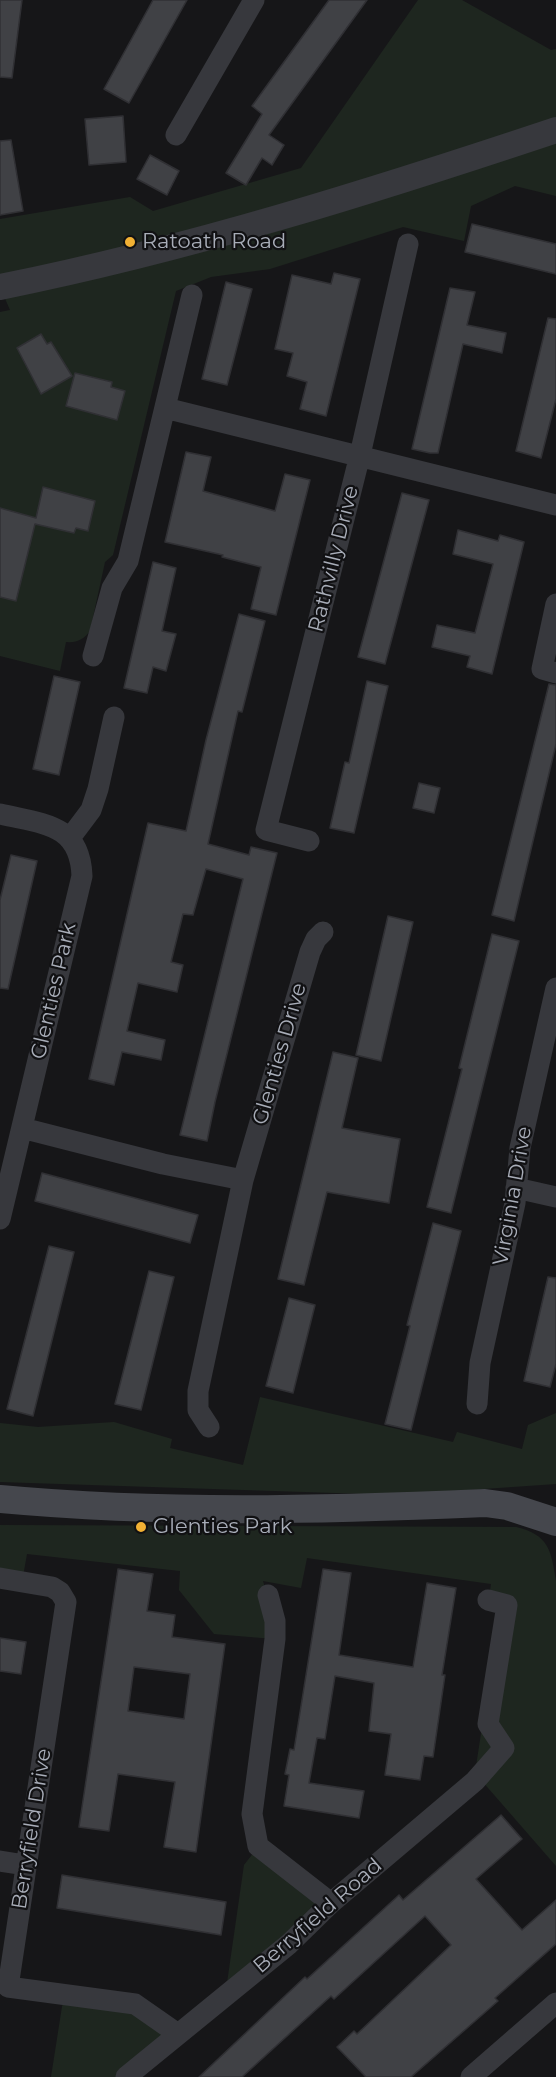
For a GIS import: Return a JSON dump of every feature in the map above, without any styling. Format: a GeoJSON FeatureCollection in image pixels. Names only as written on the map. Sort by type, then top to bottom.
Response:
{"type":"FeatureCollection","features":[{"type":"Feature","properties":{"kind":"main road"},"geometry":{"type":"LineString","coordinates":[[0,1499],[64,1505],[198,1510],[342,1509],[484,1503],[507,1506],[556,1522]]}},
{"type":"Feature","properties":{"kind":"street"},"geometry":{"type":"LineString","coordinates":[[176,135],[254,0]]}},
{"type":"Feature","properties":{"kind":"street"},"geometry":{"type":"LineString","coordinates":[[0,287],[72,273],[238,231],[399,182],[556,130]]}},
{"type":"Feature","properties":{"kind":"street","name":"Rathvilly Drive"},"geometry":{"type":"LineString","coordinates":[[309,841],[266,830],[360,455],[408,244]]}},
{"type":"Feature","properties":{"kind":"street"},"geometry":{"type":"LineString","coordinates":[[93,656],[112,588],[128,561],[192,295]]}},
{"type":"Feature","properties":{"kind":"street"},"geometry":{"type":"LineString","coordinates":[[165,408],[556,505]]}},
{"type":"Feature","properties":{"kind":"street"},"geometry":{"type":"LineString","coordinates":[[556,604],[542,669],[556,673]]}},
{"type":"Feature","properties":{"kind":"street"},"geometry":{"type":"LineString","coordinates":[[0,814],[58,828],[70,838],[91,810],[114,717]]}},
{"type":"Feature","properties":{"kind":"street","name":"Glenties Park"},"geometry":{"type":"LineString","coordinates":[[0,1219],[82,876],[81,860],[70,838]]}},
{"type":"Feature","properties":{"kind":"street","name":"Glenties Drive"},"geometry":{"type":"LineString","coordinates":[[209,1427],[198,1410],[198,1391],[243,1180],[310,952],[316,939],[323,932]]}},
{"type":"Feature","properties":{"kind":"street","name":"Virginia Drive"},"geometry":{"type":"LineString","coordinates":[[477,1404],[480,1363],[515,1203],[520,1148],[556,988]]}},
{"type":"Feature","properties":{"kind":"street"},"geometry":{"type":"LineString","coordinates":[[22,1128],[163,1164],[243,1180]]}},
{"type":"Feature","properties":{"kind":"street"},"geometry":{"type":"LineString","coordinates":[[516,1188],[556,1197]]}},
{"type":"Feature","properties":{"kind":"street","name":"Berryfield Drive"},"geometry":{"type":"LineString","coordinates":[[0,1578],[52,1587],[60,1592],[66,1602],[4,1987],[135,2004],[177,2034]]}},
{"type":"Feature","properties":{"kind":"street"},"geometry":{"type":"LineString","coordinates":[[268,1595],[274,1621],[275,1639],[252,1814],[258,1846],[331,1903]]}},
{"type":"Feature","properties":{"kind":"street","name":"Berryfield Road"},"geometry":{"type":"LineString","coordinates":[[126,2077],[289,1944],[331,1903],[476,1781],[504,1748],[488,1724],[507,1605],[488,1600]]}},
{"type":"Feature","properties":{"kind":"street"},"geometry":{"type":"LineString","coordinates":[[0,1861],[25,1865]]}},
{"type":"Feature","properties":{"kind":"street"},"geometry":{"type":"LineString","coordinates":[[471,2077],[556,2003]]}},
{"type":"Feature","properties":{"kind":"shaded area"},"geometry":{"type":"Polygon","coordinates":[[[418,0],[462,0],[551,50],[556,49],[556,128],[0,283],[0,219],[130,197],[153,211],[301,168],[418,0]]]}},
{"type":"Feature","properties":{"kind":"shaded area"},"geometry":{"type":"Polygon","coordinates":[[[556,129],[556,196],[515,186],[471,206],[464,241],[403,227],[270,269],[211,277],[176,291],[113,555],[105,562],[90,631],[80,640],[66,642],[60,671],[0,656],[0,312],[10,310],[0,287],[556,129]]]}},
{"type":"Feature","properties":{"kind":"shaded area"},"geometry":{"type":"Polygon","coordinates":[[[260,1397],[453,1442],[457,1432],[522,1449],[528,1425],[556,1413],[556,1484],[396,1495],[0,1482],[0,1423],[38,1427],[114,1422],[172,1439],[170,1448],[243,1465],[260,1397]]]}},
{"type":"Feature","properties":{"kind":"shaded area"},"geometry":{"type":"Polygon","coordinates":[[[0,1525],[516,1527],[535,1534],[542,1539],[550,1552],[556,1581],[556,1866],[475,1773],[501,1602],[489,1599],[491,1584],[307,1558],[301,1588],[263,1581],[274,1621],[274,1639],[214,1634],[179,1590],[180,1571],[27,1554],[22,1582],[0,1575],[0,1525]]]}},
{"type":"Feature","properties":{"kind":"shaded area"},"geometry":{"type":"Polygon","coordinates":[[[258,1847],[326,1903],[226,1990],[244,1865],[258,1847]]]}},
{"type":"Feature","properties":{"kind":"shaded area"},"geometry":{"type":"Polygon","coordinates":[[[64,1994],[135,2006],[176,2033],[125,2077],[51,2077],[64,1994]]]}},
{"type":"Feature","properties":{"kind":"building"},"geometry":{"type":"Polygon","coordinates":[[[0,0],[22,0],[12,78],[0,77],[0,0]]]}},
{"type":"Feature","properties":{"kind":"building"},"geometry":{"type":"Polygon","coordinates":[[[153,0],[187,0],[129,103],[104,89],[153,0]]]}},
{"type":"Feature","properties":{"kind":"building"},"geometry":{"type":"Polygon","coordinates":[[[329,0],[367,0],[269,135],[284,145],[272,165],[262,158],[246,185],[226,173],[262,114],[252,106],[329,0]]]}},
{"type":"Feature","properties":{"kind":"building"},"geometry":{"type":"Polygon","coordinates":[[[123,116],[126,162],[89,165],[85,119],[123,116]]]}},
{"type":"Feature","properties":{"kind":"building"},"geometry":{"type":"Polygon","coordinates":[[[11,140],[23,211],[0,215],[0,141],[11,140]]]}},
{"type":"Feature","properties":{"kind":"building"},"geometry":{"type":"Polygon","coordinates":[[[150,155],[179,171],[167,195],[137,179],[150,155]]]}},
{"type":"Feature","properties":{"kind":"building"},"geometry":{"type":"Polygon","coordinates":[[[472,224],[556,244],[556,274],[465,252],[472,224]]]}},
{"type":"Feature","properties":{"kind":"building"},"geometry":{"type":"Polygon","coordinates":[[[334,273],[360,279],[326,416],[300,409],[307,382],[287,376],[293,353],[275,349],[292,275],[331,284],[334,273]]]}},
{"type":"Feature","properties":{"kind":"building"},"geometry":{"type":"Polygon","coordinates":[[[226,282],[252,289],[227,385],[202,379],[226,282]]]}},
{"type":"Feature","properties":{"kind":"building"},"geometry":{"type":"Polygon","coordinates":[[[450,288],[475,292],[467,325],[506,333],[502,353],[463,344],[438,453],[430,453],[412,449],[450,288]]]}},
{"type":"Feature","properties":{"kind":"building"},"geometry":{"type":"Polygon","coordinates":[[[548,318],[556,319],[556,399],[541,458],[516,451],[548,318]]]}},
{"type":"Feature","properties":{"kind":"building"},"geometry":{"type":"Polygon","coordinates":[[[41,334],[47,344],[51,342],[72,376],[41,394],[17,348],[41,334]]]}},
{"type":"Feature","properties":{"kind":"building"},"geometry":{"type":"Polygon","coordinates":[[[75,373],[112,382],[111,387],[125,391],[117,420],[66,406],[75,373]]]}},
{"type":"Feature","properties":{"kind":"building"},"geometry":{"type":"Polygon","coordinates":[[[186,452],[211,457],[203,491],[275,511],[285,474],[310,480],[276,615],[251,609],[261,567],[222,557],[223,555],[165,542],[186,452]]]}},
{"type":"Feature","properties":{"kind":"building"},"geometry":{"type":"Polygon","coordinates":[[[43,487],[95,501],[88,531],[76,528],[74,533],[35,524],[16,601],[0,597],[0,508],[36,518],[43,487]]]}},
{"type":"Feature","properties":{"kind":"building"},"geometry":{"type":"Polygon","coordinates":[[[402,493],[429,500],[385,664],[358,657],[402,493]]]}},
{"type":"Feature","properties":{"kind":"building"},"geometry":{"type":"Polygon","coordinates":[[[458,530],[498,541],[500,535],[524,542],[492,674],[467,667],[470,656],[432,647],[437,625],[475,633],[493,564],[453,554],[458,530]]]}},
{"type":"Feature","properties":{"kind":"building"},"geometry":{"type":"Polygon","coordinates":[[[153,562],[176,568],[162,631],[176,634],[166,671],[153,667],[147,693],[124,688],[153,562]]]}},
{"type":"Feature","properties":{"kind":"building"},"geometry":{"type":"Polygon","coordinates":[[[239,614],[265,621],[242,712],[238,711],[208,844],[249,855],[251,847],[277,853],[207,1141],[180,1135],[243,879],[206,869],[193,915],[183,914],[171,962],[183,965],[177,992],[138,983],[127,1031],[165,1040],[161,1060],[122,1052],[114,1085],[89,1079],[148,823],[186,831],[206,740],[239,614]]]}},
{"type":"Feature","properties":{"kind":"building"},"geometry":{"type":"Polygon","coordinates":[[[54,676],[80,682],[59,775],[33,769],[54,676]]]}},
{"type":"Feature","properties":{"kind":"building"},"geometry":{"type":"Polygon","coordinates":[[[367,681],[388,686],[354,833],[330,828],[345,762],[349,763],[367,681]]]}},
{"type":"Feature","properties":{"kind":"building"},"geometry":{"type":"Polygon","coordinates":[[[549,684],[556,685],[556,744],[514,921],[492,915],[549,684]]]}},
{"type":"Feature","properties":{"kind":"building"},"geometry":{"type":"Polygon","coordinates":[[[419,783],[440,788],[434,813],[413,808],[419,783]]]}},
{"type":"Feature","properties":{"kind":"building"},"geometry":{"type":"Polygon","coordinates":[[[11,855],[37,861],[8,989],[0,988],[0,900],[11,855]]]}},
{"type":"Feature","properties":{"kind":"building"},"geometry":{"type":"Polygon","coordinates":[[[388,916],[413,922],[381,1061],[356,1055],[388,916]]]}},
{"type":"Feature","properties":{"kind":"building"},"geometry":{"type":"Polygon","coordinates":[[[492,934],[519,941],[451,1213],[427,1207],[462,1069],[459,1068],[492,934]]]}},
{"type":"Feature","properties":{"kind":"building"},"geometry":{"type":"Polygon","coordinates":[[[333,1052],[358,1058],[342,1128],[400,1139],[389,1203],[327,1192],[304,1285],[278,1279],[333,1052]]]}},
{"type":"Feature","properties":{"kind":"building"},"geometry":{"type":"Polygon","coordinates":[[[42,1173],[198,1215],[190,1243],[35,1201],[42,1173]]]}},
{"type":"Feature","properties":{"kind":"building"},"geometry":{"type":"Polygon","coordinates":[[[433,1223],[461,1231],[411,1430],[385,1424],[433,1223]]]}},
{"type":"Feature","properties":{"kind":"building"},"geometry":{"type":"Polygon","coordinates":[[[49,1246],[74,1252],[33,1416],[7,1409],[49,1246]]]}},
{"type":"Feature","properties":{"kind":"building"},"geometry":{"type":"Polygon","coordinates":[[[149,1271],[174,1277],[141,1410],[115,1404],[149,1271]]]}},
{"type":"Feature","properties":{"kind":"building"},"geometry":{"type":"Polygon","coordinates":[[[548,1277],[556,1278],[556,1364],[550,1387],[524,1381],[548,1277]]]}},
{"type":"Feature","properties":{"kind":"building"},"geometry":{"type":"Polygon","coordinates":[[[289,1298],[315,1305],[293,1393],[266,1386],[289,1298]]]}},
{"type":"Feature","properties":{"kind":"building"},"geometry":{"type":"Polygon","coordinates":[[[118,1569],[153,1574],[147,1611],[175,1615],[172,1637],[225,1644],[196,1852],[164,1847],[175,1782],[118,1774],[109,1831],[79,1827],[118,1569]],[[134,1667],[128,1711],[184,1719],[190,1674],[134,1667]]]}},
{"type":"Feature","properties":{"kind":"building"},"geometry":{"type":"Polygon","coordinates":[[[323,1569],[351,1573],[339,1655],[413,1667],[427,1583],[456,1588],[442,1675],[445,1675],[433,1757],[424,1756],[420,1780],[385,1775],[391,1734],[369,1731],[374,1683],[335,1676],[325,1739],[317,1738],[309,1783],[364,1791],[359,1818],[284,1806],[289,1775],[285,1774],[290,1749],[294,1750],[323,1569]]]}},
{"type":"Feature","properties":{"kind":"building"},"geometry":{"type":"Polygon","coordinates":[[[0,1638],[26,1642],[21,1674],[0,1671],[0,1638]]]}},
{"type":"Feature","properties":{"kind":"building"},"geometry":{"type":"Polygon","coordinates":[[[501,1815],[522,1839],[476,1879],[522,1930],[556,1900],[556,1944],[495,1998],[498,2001],[411,2077],[366,2077],[337,2047],[354,2031],[357,2034],[451,1945],[425,1916],[334,1999],[331,1996],[242,2077],[199,2077],[305,1977],[307,1979],[399,1895],[403,1900],[501,1815]]]}},
{"type":"Feature","properties":{"kind":"building"},"geometry":{"type":"Polygon","coordinates":[[[62,1875],[226,1902],[221,1935],[57,1908],[62,1875]]]}},
{"type":"Feature","properties":{"kind":"place","name":"Ratoath Road"},"geometry":{"type":"Point","coordinates":[130,242]}},
{"type":"Feature","properties":{"kind":"place","name":"Glenties Park"},"geometry":{"type":"Point","coordinates":[141,1527]}}]}
